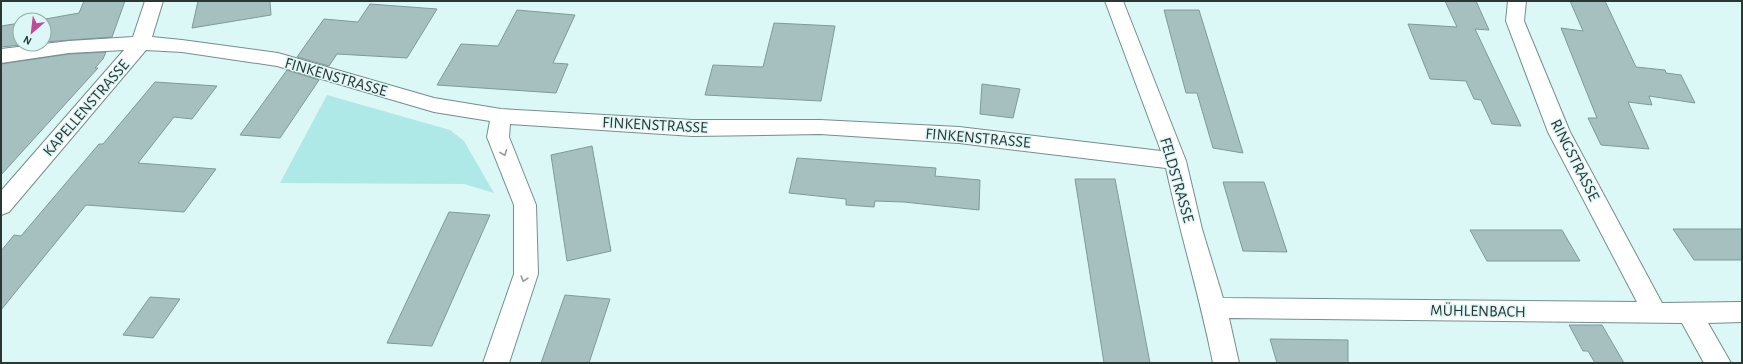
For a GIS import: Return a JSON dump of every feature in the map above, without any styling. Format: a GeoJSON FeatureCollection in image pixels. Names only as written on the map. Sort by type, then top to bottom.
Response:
{"type":"FeatureCollection","features":[{"type":"Feature","properties":{"kind":"street","name":"KAPELLENSTRASSE"},"geometry":{"type":"LineString","coordinates":[[1,206],[141,43],[154,1]]}},
{"type":"Feature","properties":{"kind":"street","name":"FELDSTRASSE"},"geometry":{"type":"LineString","coordinates":[[1114,1],[1175,161],[1191,229],[1214,308],[1226,363]]}},
{"type":"Feature","properties":{"kind":"street","name":"RINGSTRASSE"},"geometry":{"type":"LineString","coordinates":[[1517,1],[1515,22],[1559,132],[1655,313]]}},
{"type":"Feature","properties":{"kind":"street","name":"FINKENSTRASSE"},"geometry":{"type":"LineString","coordinates":[[1,56],[69,47],[141,43],[182,46],[278,60],[434,105],[501,116],[693,128],[820,127],[959,135],[1175,161]]}},
{"type":"Feature","properties":{"kind":"street"},"geometry":{"type":"LineString","coordinates":[[496,363],[526,274],[525,205],[498,137],[501,116]]}},
{"type":"Feature","properties":{"kind":"street","name":"MÜHLENBACH"},"geometry":{"type":"LineString","coordinates":[[1214,308],[1655,313],[1742,312]]}},
{"type":"Feature","properties":{"kind":"street"},"geometry":{"type":"LineString","coordinates":[[1688,313],[1718,363]]}},
{"type":"Feature","properties":{"kind":"shaded area"},"geometry":{"type":"Polygon","coordinates":[[[327,95],[450,130],[464,141],[494,193],[464,184],[280,183],[327,95]]]}},
{"type":"Feature","properties":{"kind":"building"},"geometry":{"type":"Polygon","coordinates":[[[84,1],[125,1],[112,37],[52,41],[52,18],[79,13],[84,1]]]}},
{"type":"Feature","properties":{"kind":"building"},"geometry":{"type":"Polygon","coordinates":[[[198,1],[270,1],[271,15],[192,28],[198,1]]]}},
{"type":"Feature","properties":{"kind":"building"},"geometry":{"type":"Polygon","coordinates":[[[1445,1],[1476,1],[1489,30],[1475,29],[1521,126],[1492,124],[1481,100],[1474,99],[1466,81],[1430,79],[1408,24],[1457,27],[1445,1]]]}},
{"type":"Feature","properties":{"kind":"building"},"geometry":{"type":"Polygon","coordinates":[[[1570,1],[1605,1],[1636,67],[1665,70],[1666,73],[1681,75],[1695,103],[1649,96],[1652,105],[1628,102],[1649,149],[1601,145],[1588,118],[1597,118],[1561,28],[1583,31],[1570,1]]]}},
{"type":"Feature","properties":{"kind":"building"},"geometry":{"type":"Polygon","coordinates":[[[370,4],[437,9],[407,58],[337,54],[329,66],[297,57],[324,19],[358,22],[370,4]]]}},
{"type":"Feature","properties":{"kind":"building"},"geometry":{"type":"Polygon","coordinates":[[[517,10],[575,15],[553,63],[568,64],[556,93],[437,85],[461,44],[498,46],[517,10]]]}},
{"type":"Feature","properties":{"kind":"building"},"geometry":{"type":"Polygon","coordinates":[[[1164,10],[1199,10],[1243,153],[1213,148],[1197,93],[1186,93],[1164,10]]]}},
{"type":"Feature","properties":{"kind":"building"},"geometry":{"type":"Polygon","coordinates":[[[774,23],[835,26],[821,101],[705,95],[713,65],[763,67],[774,23]]]}},
{"type":"Feature","properties":{"kind":"building"},"geometry":{"type":"Polygon","coordinates":[[[12,24],[12,46],[1,47],[1,26],[12,24]]]}},
{"type":"Feature","properties":{"kind":"building"},"geometry":{"type":"Polygon","coordinates":[[[106,52],[103,59],[95,68],[98,68],[1,175],[1,64],[69,54],[106,52]]]}},
{"type":"Feature","properties":{"kind":"building"},"geometry":{"type":"Polygon","coordinates":[[[287,70],[319,80],[280,138],[240,135],[287,70]]]}},
{"type":"Feature","properties":{"kind":"building"},"geometry":{"type":"Polygon","coordinates":[[[155,82],[217,86],[192,119],[174,117],[138,163],[216,169],[184,212],[86,205],[1,310],[1,251],[14,235],[21,236],[99,144],[103,144],[155,82]]]}},
{"type":"Feature","properties":{"kind":"building"},"geometry":{"type":"Polygon","coordinates":[[[982,84],[1020,89],[1013,118],[980,114],[982,84]]]}},
{"type":"Feature","properties":{"kind":"building"},"geometry":{"type":"Polygon","coordinates":[[[592,146],[611,251],[567,261],[551,155],[592,146]]]}},
{"type":"Feature","properties":{"kind":"building"},"geometry":{"type":"Polygon","coordinates":[[[797,158],[936,168],[935,176],[980,180],[979,210],[904,202],[875,201],[874,207],[846,205],[846,199],[789,193],[797,158]]]}},
{"type":"Feature","properties":{"kind":"building"},"geometry":{"type":"Polygon","coordinates":[[[1075,179],[1115,179],[1150,363],[1104,363],[1075,179]]]}},
{"type":"Feature","properties":{"kind":"building"},"geometry":{"type":"Polygon","coordinates":[[[1223,182],[1264,182],[1287,252],[1243,251],[1223,182]]]}},
{"type":"Feature","properties":{"kind":"building"},"geometry":{"type":"Polygon","coordinates":[[[449,212],[490,215],[432,346],[387,343],[449,212]]]}},
{"type":"Feature","properties":{"kind":"building"},"geometry":{"type":"Polygon","coordinates":[[[1673,229],[1742,229],[1742,260],[1694,260],[1673,229]]]}},
{"type":"Feature","properties":{"kind":"building"},"geometry":{"type":"Polygon","coordinates":[[[1470,230],[1562,230],[1580,261],[1487,261],[1470,230]]]}},
{"type":"Feature","properties":{"kind":"building"},"geometry":{"type":"Polygon","coordinates":[[[565,295],[610,299],[589,363],[541,363],[565,295]]]}},
{"type":"Feature","properties":{"kind":"building"},"geometry":{"type":"Polygon","coordinates":[[[150,297],[180,299],[153,338],[123,335],[150,297]]]}},
{"type":"Feature","properties":{"kind":"building"},"geometry":{"type":"Polygon","coordinates":[[[1569,325],[1602,325],[1624,363],[1595,363],[1588,351],[1583,351],[1569,325]]]}},
{"type":"Feature","properties":{"kind":"building"},"geometry":{"type":"Polygon","coordinates":[[[1270,339],[1348,340],[1348,363],[1277,363],[1270,339]]]}}]}
